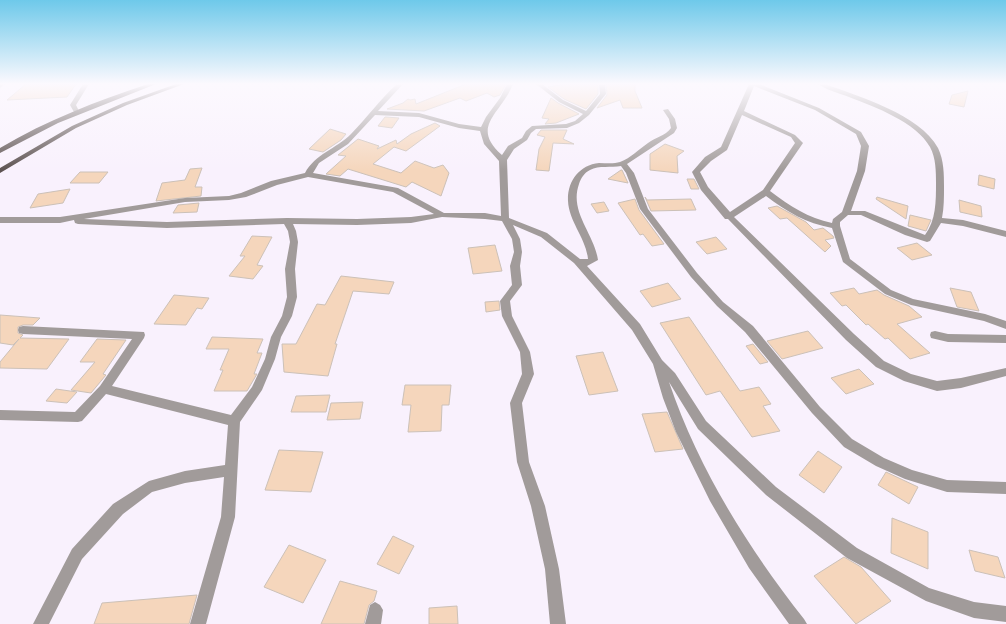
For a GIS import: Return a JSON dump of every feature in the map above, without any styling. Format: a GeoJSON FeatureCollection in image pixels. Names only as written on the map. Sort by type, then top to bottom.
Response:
{"type":"FeatureCollection","features":[{"type":"Feature","properties":{"kind":"main road"},"geometry":{"type":"LineString","coordinates":[[0,151],[72,113]]}},
{"type":"Feature","properties":{"kind":"main road"},"geometry":{"type":"LineString","coordinates":[[0,171],[74,127],[105,113]]}},
{"type":"Feature","properties":{"kind":"street"},"geometry":{"type":"LineString","coordinates":[[308,175],[314,162],[322,156],[337,149],[373,113]]}},
{"type":"Feature","properties":{"kind":"street"},"geometry":{"type":"LineString","coordinates":[[376,113],[419,115],[459,126],[483,130]]}},
{"type":"Feature","properties":{"kind":"street"},"geometry":{"type":"LineString","coordinates":[[491,113],[483,130],[486,142],[503,160]]}},
{"type":"Feature","properties":{"kind":"street"},"geometry":{"type":"LineString","coordinates":[[577,261],[586,263],[593,260],[593,248],[576,219],[571,198],[577,178],[585,171],[596,165],[623,164],[656,141],[670,134],[674,128],[672,119],[668,113]]}},
{"type":"Feature","properties":{"kind":"street"},"geometry":{"type":"LineString","coordinates":[[740,113],[724,148],[708,159],[696,172],[704,188],[728,217],[880,364],[908,378],[937,386],[1006,372]]}},
{"type":"Feature","properties":{"kind":"street"},"geometry":{"type":"LineString","coordinates":[[728,217],[766,192],[789,160],[799,143],[794,136],[743,113]]}},
{"type":"Feature","properties":{"kind":"street"},"geometry":{"type":"LineString","coordinates":[[824,113],[859,133],[865,146],[861,171],[846,213],[836,221],[836,226],[846,260],[888,292],[911,302],[985,318],[1006,325]]}},
{"type":"Feature","properties":{"kind":"street"},"geometry":{"type":"LineString","coordinates":[[846,213],[862,213],[908,233],[927,239],[939,220],[940,184],[937,157],[930,140],[908,122],[888,113]]}},
{"type":"Feature","properties":{"kind":"street"},"geometry":{"type":"LineString","coordinates":[[558,624],[552,569],[538,506],[523,462],[516,403],[528,374],[525,352],[507,316],[505,301],[517,285],[515,266],[518,252],[516,239],[506,219],[503,160],[511,148],[525,139],[528,132],[534,127],[567,126],[577,122],[587,114]]}},
{"type":"Feature","properties":{"kind":"street"},"geometry":{"type":"LineString","coordinates":[[623,164],[636,186],[644,209],[694,275],[720,304],[749,329],[816,410],[848,443],[880,462],[910,475],[947,486],[1006,488]]}},
{"type":"Feature","properties":{"kind":"street"},"geometry":{"type":"LineString","coordinates":[[60,220],[185,200],[229,198],[243,195],[274,183],[308,175],[395,190],[442,215]]}},
{"type":"Feature","properties":{"kind":"street"},"geometry":{"type":"LineString","coordinates":[[766,192],[796,215],[815,223],[836,226]]}},
{"type":"Feature","properties":{"kind":"street"},"geometry":{"type":"LineString","coordinates":[[0,220],[60,220],[167,225],[287,221],[385,222],[442,215],[485,216],[506,219],[544,235],[577,261],[636,327],[658,364],[674,414],[698,466],[743,548],[799,624]]}},
{"type":"Feature","properties":{"kind":"street"},"geometry":{"type":"LineString","coordinates":[[939,220],[963,223],[1006,234]]}},
{"type":"Feature","properties":{"kind":"street"},"geometry":{"type":"LineString","coordinates":[[198,624],[228,517],[234,421],[256,390],[270,359],[276,337],[287,316],[292,297],[290,269],[294,242],[292,231],[287,221]]}},
{"type":"Feature","properties":{"kind":"street"},"geometry":{"type":"LineString","coordinates":[[0,415],[78,417],[104,389],[140,335],[23,330]]}},
{"type":"Feature","properties":{"kind":"street"},"geometry":{"type":"LineString","coordinates":[[935,335],[948,338],[1006,339]]}},
{"type":"Feature","properties":{"kind":"street"},"geometry":{"type":"LineString","coordinates":[[658,364],[671,376],[702,425],[771,491],[852,553],[926,594],[974,610],[1006,614]]}},
{"type":"Feature","properties":{"kind":"street"},"geometry":{"type":"LineString","coordinates":[[104,389],[234,421]]}},
{"type":"Feature","properties":{"kind":"street"},"geometry":{"type":"LineString","coordinates":[[41,624],[77,554],[118,508],[149,487],[185,477],[230,470]]}},
{"type":"Feature","properties":{"kind":"building"},"geometry":{"type":"Polygon","coordinates":[[[544,113],[579,114],[556,123],[545,124],[549,119],[542,118],[544,113]]]}},
{"type":"Feature","properties":{"kind":"building"},"geometry":{"type":"Polygon","coordinates":[[[385,117],[399,118],[392,128],[378,126],[385,117]]]}},
{"type":"Feature","properties":{"kind":"building"},"geometry":{"type":"Polygon","coordinates":[[[435,123],[440,126],[406,151],[394,147],[373,164],[401,173],[415,161],[434,168],[443,165],[449,173],[441,196],[412,182],[406,187],[348,169],[340,176],[326,174],[346,156],[338,155],[358,139],[379,146],[377,149],[396,140],[397,144],[411,134],[435,123]]]}},
{"type":"Feature","properties":{"kind":"building"},"geometry":{"type":"Polygon","coordinates":[[[330,129],[346,134],[341,140],[323,152],[309,149],[330,129]]]}},
{"type":"Feature","properties":{"kind":"building"},"geometry":{"type":"Polygon","coordinates":[[[541,130],[567,130],[563,139],[574,144],[553,143],[549,171],[536,170],[539,149],[545,137],[537,135],[541,130]]]}},
{"type":"Feature","properties":{"kind":"building"},"geometry":{"type":"Polygon","coordinates":[[[665,144],[684,151],[677,156],[678,173],[650,170],[650,154],[665,144]]]}},
{"type":"Feature","properties":{"kind":"building"},"geometry":{"type":"Polygon","coordinates":[[[202,168],[195,187],[202,187],[201,196],[156,201],[162,183],[185,180],[190,169],[202,168]]]}},
{"type":"Feature","properties":{"kind":"building"},"geometry":{"type":"Polygon","coordinates":[[[621,170],[628,183],[608,179],[621,170]]]}},
{"type":"Feature","properties":{"kind":"building"},"geometry":{"type":"Polygon","coordinates":[[[80,172],[108,172],[99,183],[70,183],[80,172]]]}},
{"type":"Feature","properties":{"kind":"building"},"geometry":{"type":"Polygon","coordinates":[[[979,175],[995,179],[994,189],[978,185],[979,175]]]}},
{"type":"Feature","properties":{"kind":"building"},"geometry":{"type":"Polygon","coordinates":[[[687,179],[694,179],[699,189],[691,189],[687,179]]]}},
{"type":"Feature","properties":{"kind":"building"},"geometry":{"type":"Polygon","coordinates":[[[70,189],[63,203],[30,208],[38,194],[70,189]]]}},
{"type":"Feature","properties":{"kind":"building"},"geometry":{"type":"Polygon","coordinates":[[[645,197],[647,200],[691,199],[696,210],[651,211],[645,197]]]}},
{"type":"Feature","properties":{"kind":"building"},"geometry":{"type":"Polygon","coordinates":[[[877,197],[908,206],[906,219],[876,199],[877,197]]]}},
{"type":"Feature","properties":{"kind":"building"},"geometry":{"type":"Polygon","coordinates":[[[635,199],[639,210],[664,244],[652,246],[643,234],[640,235],[618,203],[635,199]]]}},
{"type":"Feature","properties":{"kind":"building"},"geometry":{"type":"Polygon","coordinates":[[[959,200],[981,206],[982,217],[960,212],[959,200]]]}},
{"type":"Feature","properties":{"kind":"building"},"geometry":{"type":"Polygon","coordinates":[[[604,202],[609,211],[597,213],[591,204],[604,202]]]}},
{"type":"Feature","properties":{"kind":"building"},"geometry":{"type":"Polygon","coordinates":[[[199,203],[197,212],[173,213],[178,205],[199,203]]]}},
{"type":"Feature","properties":{"kind":"building"},"geometry":{"type":"Polygon","coordinates":[[[777,206],[806,222],[814,230],[823,228],[834,238],[825,240],[831,246],[825,252],[787,218],[780,219],[768,208],[777,206]]]}},
{"type":"Feature","properties":{"kind":"building"},"geometry":{"type":"Polygon","coordinates":[[[910,215],[931,220],[926,231],[908,226],[910,215]]]}},
{"type":"Feature","properties":{"kind":"building"},"geometry":{"type":"Polygon","coordinates":[[[252,236],[272,237],[257,265],[263,266],[253,279],[229,276],[245,256],[240,256],[252,236]]]}},
{"type":"Feature","properties":{"kind":"building"},"geometry":{"type":"Polygon","coordinates":[[[716,237],[727,249],[707,254],[696,242],[716,237]]]}},
{"type":"Feature","properties":{"kind":"building"},"geometry":{"type":"Polygon","coordinates":[[[917,243],[932,255],[912,260],[897,248],[917,243]]]}},
{"type":"Feature","properties":{"kind":"building"},"geometry":{"type":"Polygon","coordinates":[[[495,245],[502,271],[473,274],[468,248],[495,245]]]}},
{"type":"Feature","properties":{"kind":"building"},"geometry":{"type":"Polygon","coordinates":[[[341,276],[394,282],[389,294],[353,291],[335,344],[337,344],[328,376],[284,372],[282,344],[296,344],[317,304],[325,305],[341,276]]]}},
{"type":"Feature","properties":{"kind":"building"},"geometry":{"type":"Polygon","coordinates":[[[668,283],[681,299],[652,307],[640,291],[668,283]]]}},
{"type":"Feature","properties":{"kind":"building"},"geometry":{"type":"Polygon","coordinates":[[[854,288],[859,294],[877,290],[884,295],[909,306],[922,317],[897,324],[930,353],[910,359],[888,338],[885,339],[868,324],[866,325],[846,305],[842,306],[830,293],[854,288]]]}},
{"type":"Feature","properties":{"kind":"building"},"geometry":{"type":"Polygon","coordinates":[[[950,288],[971,292],[979,311],[957,307],[950,288]]]}},
{"type":"Feature","properties":{"kind":"building"},"geometry":{"type":"Polygon","coordinates":[[[174,295],[209,298],[202,309],[197,308],[186,325],[154,324],[174,295]]]}},
{"type":"Feature","properties":{"kind":"building"},"geometry":{"type":"Polygon","coordinates":[[[499,301],[500,310],[486,312],[485,302],[499,301]]]}},
{"type":"Feature","properties":{"kind":"building"},"geometry":{"type":"Polygon","coordinates":[[[0,315],[40,318],[33,325],[23,325],[18,327],[18,333],[23,335],[20,338],[69,339],[47,369],[0,368],[0,362],[19,339],[13,345],[0,343],[0,315]]]}},
{"type":"Feature","properties":{"kind":"building"},"geometry":{"type":"Polygon","coordinates":[[[689,317],[740,391],[759,387],[771,404],[763,406],[780,431],[752,437],[720,391],[706,395],[660,323],[689,317]]]}},
{"type":"Feature","properties":{"kind":"building"},"geometry":{"type":"Polygon","coordinates":[[[808,331],[823,348],[782,359],[767,341],[808,331]]]}},
{"type":"Feature","properties":{"kind":"building"},"geometry":{"type":"Polygon","coordinates":[[[212,337],[263,339],[257,353],[262,353],[254,374],[257,374],[247,391],[214,391],[223,370],[220,370],[229,349],[206,349],[212,337]]]}},
{"type":"Feature","properties":{"kind":"building"},"geometry":{"type":"Polygon","coordinates":[[[97,339],[126,340],[103,374],[106,375],[91,393],[71,390],[95,362],[80,362],[97,339]]]}},
{"type":"Feature","properties":{"kind":"building"},"geometry":{"type":"Polygon","coordinates":[[[753,344],[768,362],[760,364],[746,346],[753,344]]]}},
{"type":"Feature","properties":{"kind":"building"},"geometry":{"type":"Polygon","coordinates":[[[603,352],[618,391],[589,395],[576,356],[603,352]]]}},
{"type":"Feature","properties":{"kind":"building"},"geometry":{"type":"Polygon","coordinates":[[[859,369],[874,384],[846,394],[831,378],[859,369]]]}},
{"type":"Feature","properties":{"kind":"building"},"geometry":{"type":"Polygon","coordinates":[[[405,385],[451,385],[449,405],[442,405],[441,431],[408,432],[411,405],[402,405],[405,385]]]}},
{"type":"Feature","properties":{"kind":"building"},"geometry":{"type":"Polygon","coordinates":[[[56,389],[77,392],[67,403],[46,401],[56,389]]]}},
{"type":"Feature","properties":{"kind":"building"},"geometry":{"type":"Polygon","coordinates":[[[330,395],[326,412],[291,412],[296,396],[330,395]]]}},
{"type":"Feature","properties":{"kind":"building"},"geometry":{"type":"Polygon","coordinates":[[[363,402],[360,419],[327,420],[331,403],[363,402]]]}},
{"type":"Feature","properties":{"kind":"building"},"geometry":{"type":"Polygon","coordinates":[[[667,412],[683,449],[655,452],[642,414],[667,412]]]}},
{"type":"Feature","properties":{"kind":"building"},"geometry":{"type":"Polygon","coordinates":[[[279,450],[323,452],[311,492],[265,490],[279,450]]]}},
{"type":"Feature","properties":{"kind":"building"},"geometry":{"type":"Polygon","coordinates":[[[818,451],[842,467],[824,493],[799,475],[818,451]]]}},
{"type":"Feature","properties":{"kind":"building"},"geometry":{"type":"Polygon","coordinates":[[[886,472],[918,487],[909,504],[878,485],[886,472]]]}},
{"type":"Feature","properties":{"kind":"building"},"geometry":{"type":"Polygon","coordinates":[[[892,518],[928,532],[928,569],[891,553],[892,518]]]}},
{"type":"Feature","properties":{"kind":"building"},"geometry":{"type":"Polygon","coordinates":[[[393,536],[414,546],[399,574],[377,564],[393,536]]]}},
{"type":"Feature","properties":{"kind":"building"},"geometry":{"type":"Polygon","coordinates":[[[289,545],[326,560],[303,603],[264,587],[289,545]]]}},
{"type":"Feature","properties":{"kind":"building"},"geometry":{"type":"Polygon","coordinates":[[[969,550],[998,557],[1005,578],[975,571],[969,550]]]}},
{"type":"Feature","properties":{"kind":"building"},"geometry":{"type":"Polygon","coordinates":[[[844,557],[861,567],[891,601],[856,624],[814,576],[844,557]]]}},
{"type":"Feature","properties":{"kind":"building"},"geometry":{"type":"Polygon","coordinates":[[[340,581],[377,591],[374,601],[369,605],[364,624],[321,624],[340,581]]]}},
{"type":"Feature","properties":{"kind":"building"},"geometry":{"type":"Polygon","coordinates":[[[197,595],[189,624],[94,624],[102,603],[197,595]]]}},
{"type":"Feature","properties":{"kind":"building"},"geometry":{"type":"Polygon","coordinates":[[[457,606],[458,624],[429,624],[429,608],[457,606]]]}}]}
